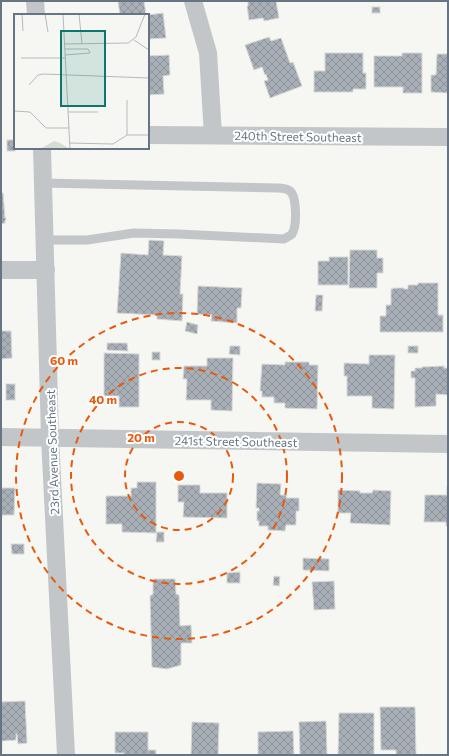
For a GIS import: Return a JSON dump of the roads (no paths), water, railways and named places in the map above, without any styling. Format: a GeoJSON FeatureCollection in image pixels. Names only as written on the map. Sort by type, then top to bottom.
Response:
{"type":"FeatureCollection","features":[{"type":"Feature","properties":{"kind":"street"},"geometry":{"type":"LineString","coordinates":[[35,1],[36,14]]}},
{"type":"Feature","properties":{"kind":"street"},"geometry":{"type":"LineString","coordinates":[[193,1],[208,53],[213,135]]}},
{"type":"Feature","properties":{"kind":"street","name":"240th Street Southeast"},"geometry":{"type":"LineString","coordinates":[[149,135],[448,137]]}},
{"type":"Feature","properties":{"kind":"street","name":"23rd Avenue Southeast"},"geometry":{"type":"LineString","coordinates":[[42,149],[50,438],[66,755]]}},
{"type":"Feature","properties":{"kind":"street"},"geometry":{"type":"LineString","coordinates":[[1,270],[46,270]]}},
{"type":"Feature","properties":{"kind":"street","name":"241st Street Southeast"},"geometry":{"type":"LineString","coordinates":[[1,437],[448,444]]}},
{"type":"Feature","properties":{"kind":"lane"},"geometry":{"type":"LineString","coordinates":[[43,183],[278,188],[289,191],[292,195],[295,203],[296,220],[292,233],[289,237],[284,238],[134,233],[87,240],[45,240]]}}]}
